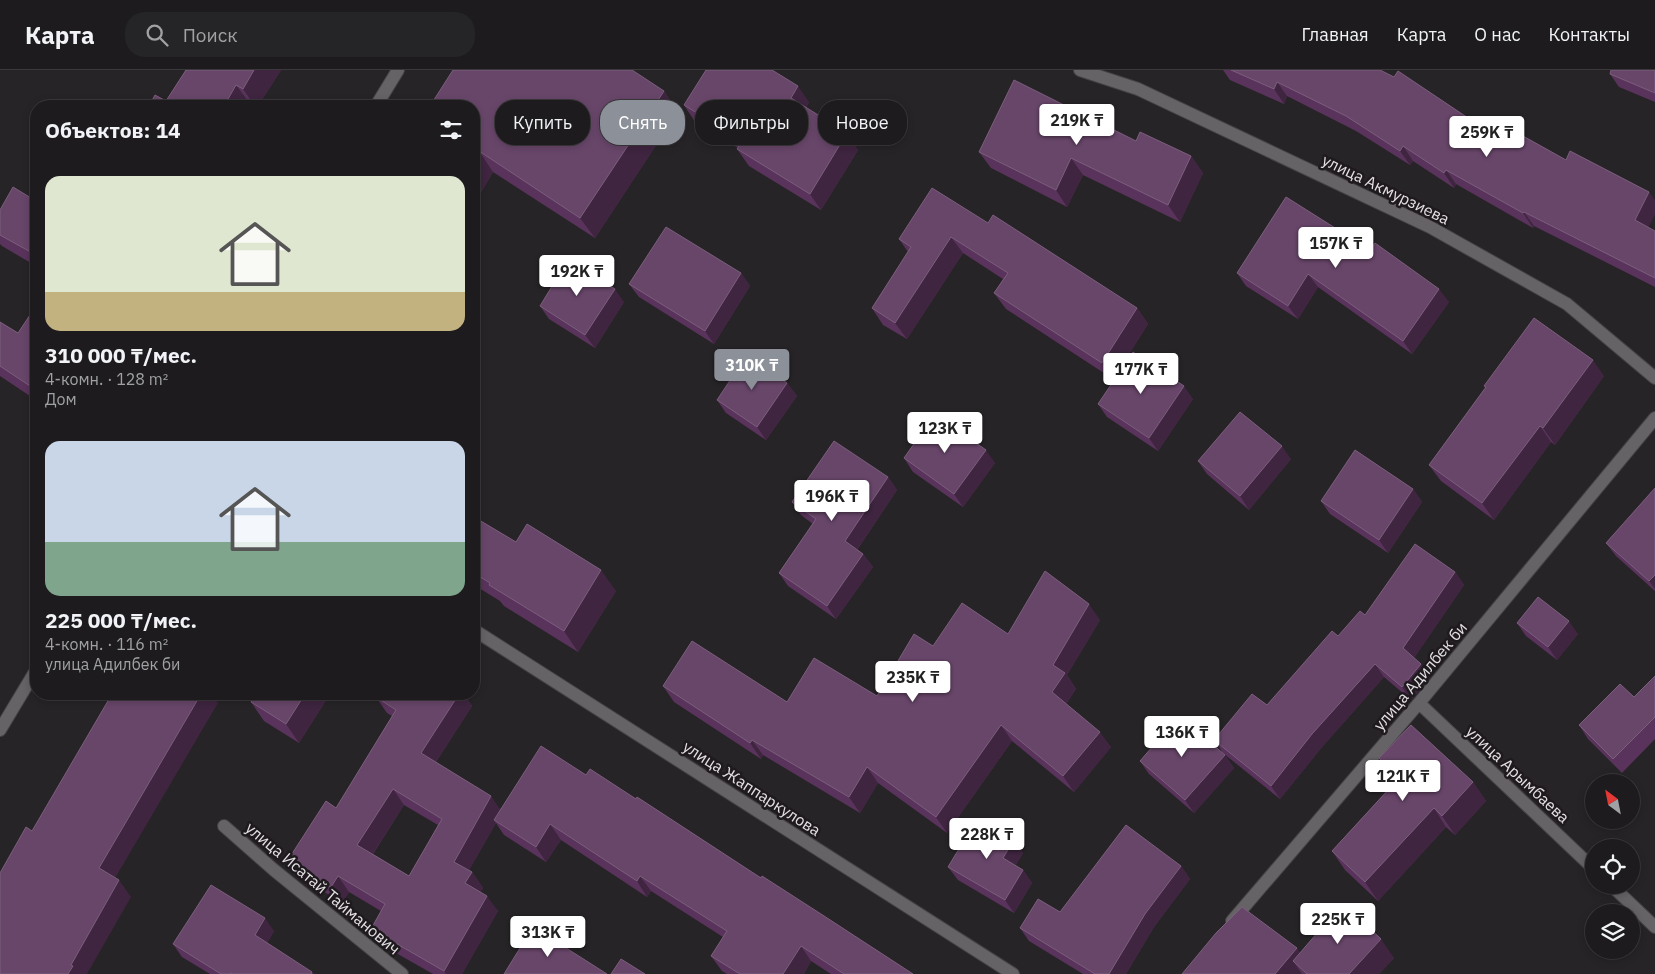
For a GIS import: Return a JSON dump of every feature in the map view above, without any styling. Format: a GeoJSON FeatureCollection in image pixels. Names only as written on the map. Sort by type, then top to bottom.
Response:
{"type":"FeatureCollection","features":[{"type":"Feature","properties":{"kind":"street"},"geometry":{"type":"LineString","coordinates":[[380,100],[398,70]]}},
{"type":"Feature","properties":{"kind":"street","name":"улица Акмурзиева"},"geometry":{"type":"LineString","coordinates":[[1080,70],[1138,89],[1430,227],[1567,304],[1655,378]]}},
{"type":"Feature","properties":{"kind":"street","name":"улица Адилбек би"},"geometry":{"type":"LineString","coordinates":[[1225,929],[1419,703],[1655,418]]}},
{"type":"Feature","properties":{"kind":"street","name":"улица Жаппаркулова"},"geometry":{"type":"LineString","coordinates":[[480,634],[1013,974]]}},
{"type":"Feature","properties":{"kind":"street"},"geometry":{"type":"LineString","coordinates":[[0,730],[30,680]]}},
{"type":"Feature","properties":{"kind":"street","name":"улица Арымбаева"},"geometry":{"type":"LineString","coordinates":[[1419,703],[1585,860]]}},
{"type":"Feature","properties":{"kind":"street","name":"улица Исатай Тайманович"},"geometry":{"type":"LineString","coordinates":[[224,826],[274,870],[402,974]]}},
{"type":"Feature","properties":{"kind":"street"},"geometry":{"type":"LineString","coordinates":[[1620,894],[1655,927]]}},
{"type":"Feature","properties":{"kind":"building"},"geometry":{"type":"Polygon","coordinates":[[[186,70],[254,70],[243,89],[236,85],[227,100],[167,100],[186,70]]]}},
{"type":"Feature","properties":{"kind":"building"},"geometry":{"type":"Polygon","coordinates":[[[453,70],[632,70],[664,91],[658,100],[600,100],[600,145],[628,145],[580,218],[480,152],[480,100],[434,100],[453,70]]]}},
{"type":"Feature","properties":{"kind":"building"},"geometry":{"type":"Polygon","coordinates":[[[706,70],[772,70],[798,86],[791,98],[794,100],[695,100],[695,112],[685,106],[706,70]]]}},
{"type":"Feature","properties":{"kind":"building"},"geometry":{"type":"Polygon","coordinates":[[[1231,70],[1380,70],[1394,77],[1398,71],[1483,128],[1489,117],[1566,160],[1570,151],[1649,192],[1635,220],[1655,231],[1655,278],[1523,213],[1446,170],[1444,173],[1403,146],[1400,151],[1346,116],[1277,82],[1274,89],[1231,70]]]}},
{"type":"Feature","properties":{"kind":"building"},"geometry":{"type":"Polygon","coordinates":[[[1611,70],[1655,70],[1655,93],[1610,74],[1611,70]]]}},
{"type":"Feature","properties":{"kind":"building"},"geometry":{"type":"Polygon","coordinates":[[[1014,80],[1136,141],[1140,132],[1191,156],[1168,205],[1071,158],[1056,190],[979,152],[1014,80]]]}},
{"type":"Feature","properties":{"kind":"building"},"geometry":{"type":"Polygon","coordinates":[[[155,95],[164,100],[152,100],[155,95]]]}},
{"type":"Feature","properties":{"kind":"building"},"geometry":{"type":"Polygon","coordinates":[[[808,109],[818,115],[818,145],[840,145],[810,194],[737,149],[740,145],[808,145],[808,109]]]}},
{"type":"Feature","properties":{"kind":"building"},"geometry":{"type":"Polygon","coordinates":[[[13,187],[30,197],[30,252],[0,235],[0,210],[13,187]]]}},
{"type":"Feature","properties":{"kind":"building"},"geometry":{"type":"Polygon","coordinates":[[[932,188],[988,223],[993,215],[1137,308],[1102,363],[994,293],[1008,273],[951,237],[895,323],[872,308],[911,247],[899,239],[932,188]]]}},
{"type":"Feature","properties":{"kind":"building"},"geometry":{"type":"Polygon","coordinates":[[[1286,197],[1370,250],[1375,243],[1439,289],[1403,341],[1308,274],[1288,306],[1237,273],[1286,197]]]}},
{"type":"Feature","properties":{"kind":"building"},"geometry":{"type":"Polygon","coordinates":[[[666,227],[741,273],[705,331],[629,284],[666,227]]]}},
{"type":"Feature","properties":{"kind":"building"},"geometry":{"type":"Polygon","coordinates":[[[568,260],[615,289],[585,335],[540,306],[568,260]]]}},
{"type":"Feature","properties":{"kind":"building"},"geometry":{"type":"Polygon","coordinates":[[[30,315],[30,386],[0,366],[0,322],[18,333],[30,315]]]}},
{"type":"Feature","properties":{"kind":"building"},"geometry":{"type":"Polygon","coordinates":[[[1534,318],[1593,360],[1543,428],[1540,426],[1482,503],[1429,465],[1534,318]]]}},
{"type":"Feature","properties":{"kind":"building"},"geometry":{"type":"Polygon","coordinates":[[[1133,352],[1184,386],[1149,438],[1098,404],[1133,352]]]}},
{"type":"Feature","properties":{"kind":"building"},"geometry":{"type":"Polygon","coordinates":[[[747,355],[787,383],[757,427],[717,400],[747,355]]]}},
{"type":"Feature","properties":{"kind":"building"},"geometry":{"type":"Polygon","coordinates":[[[1240,412],[1282,446],[1240,496],[1198,461],[1240,412]]]}},
{"type":"Feature","properties":{"kind":"building"},"geometry":{"type":"Polygon","coordinates":[[[935,414],[986,450],[954,494],[904,458],[935,414]]]}},
{"type":"Feature","properties":{"kind":"building"},"geometry":{"type":"Polygon","coordinates":[[[834,441],[888,477],[845,541],[863,554],[827,606],[779,573],[816,519],[792,502],[834,441]]]}},
{"type":"Feature","properties":{"kind":"building"},"geometry":{"type":"Polygon","coordinates":[[[1355,450],[1413,489],[1379,540],[1321,501],[1355,450]]]}},
{"type":"Feature","properties":{"kind":"building"},"geometry":{"type":"Polygon","coordinates":[[[1655,488],[1655,575],[1649,581],[1606,543],[1655,488]]]}},
{"type":"Feature","properties":{"kind":"building"},"geometry":{"type":"Polygon","coordinates":[[[480,521],[516,542],[527,524],[601,570],[564,631],[489,585],[490,583],[480,577],[480,521]]]}},
{"type":"Feature","properties":{"kind":"building"},"geometry":{"type":"Polygon","coordinates":[[[1415,544],[1455,572],[1403,648],[1421,664],[1402,687],[1375,664],[1312,734],[1271,786],[1214,740],[1252,694],[1267,705],[1332,631],[1338,636],[1360,611],[1365,615],[1415,544]]]}},
{"type":"Feature","properties":{"kind":"building"},"geometry":{"type":"Polygon","coordinates":[[[1045,571],[1089,604],[1053,665],[1065,673],[1052,692],[1100,732],[1063,776],[1001,725],[936,817],[867,767],[849,797],[752,740],[750,743],[663,686],[692,641],[787,702],[814,658],[877,696],[914,634],[933,646],[962,603],[1008,634],[1045,571]]]}},
{"type":"Feature","properties":{"kind":"building"},"geometry":{"type":"Polygon","coordinates":[[[1538,597],[1569,621],[1548,647],[1517,623],[1538,597]]]}},
{"type":"Feature","properties":{"kind":"building"},"geometry":{"type":"Polygon","coordinates":[[[1655,676],[1655,717],[1613,759],[1579,725],[1620,684],[1634,697],[1655,676]]]}},
{"type":"Feature","properties":{"kind":"building"},"geometry":{"type":"Polygon","coordinates":[[[108,700],[197,700],[99,868],[119,880],[71,965],[73,966],[68,974],[0,974],[0,873],[26,827],[32,831],[108,700]]]}},
{"type":"Feature","properties":{"kind":"building"},"geometry":{"type":"Polygon","coordinates":[[[252,700],[301,700],[286,724],[251,702],[252,700]]]}},
{"type":"Feature","properties":{"kind":"building"},"geometry":{"type":"Polygon","coordinates":[[[381,700],[455,700],[421,753],[491,796],[454,862],[472,872],[465,883],[487,896],[444,971],[371,929],[385,904],[338,876],[331,887],[288,860],[326,801],[336,808],[396,710],[381,700]],[[393,789],[357,845],[409,876],[442,819],[393,789]]]}},
{"type":"Feature","properties":{"kind":"building"},"geometry":{"type":"Polygon","coordinates":[[[1179,716],[1225,755],[1185,800],[1140,761],[1179,716]]]}},
{"type":"Feature","properties":{"kind":"building"},"geometry":{"type":"Polygon","coordinates":[[[1411,725],[1473,782],[1442,816],[1434,808],[1365,882],[1332,851],[1400,777],[1379,758],[1411,725]]]}},
{"type":"Feature","properties":{"kind":"building"},"geometry":{"type":"Polygon","coordinates":[[[541,746],[586,775],[590,769],[636,799],[637,797],[913,974],[844,974],[801,946],[783,974],[740,974],[711,956],[727,931],[640,876],[637,881],[550,824],[536,847],[494,820],[541,746]]]}},
{"type":"Feature","properties":{"kind":"building"},"geometry":{"type":"Polygon","coordinates":[[[977,819],[1014,840],[1003,858],[1023,870],[1005,900],[948,867],[977,819]]]}},
{"type":"Feature","properties":{"kind":"building"},"geometry":{"type":"Polygon","coordinates":[[[1126,825],[1181,866],[1145,914],[1109,974],[1095,974],[1020,928],[1038,899],[1060,912],[1126,825]]]}},
{"type":"Feature","properties":{"kind":"building"},"geometry":{"type":"Polygon","coordinates":[[[211,885],[265,918],[255,935],[312,972],[311,974],[221,974],[173,944],[211,885]]]}},
{"type":"Feature","properties":{"kind":"building"},"geometry":{"type":"Polygon","coordinates":[[[1343,903],[1381,939],[1349,974],[1307,974],[1293,961],[1343,903]]]}},
{"type":"Feature","properties":{"kind":"building"},"geometry":{"type":"Polygon","coordinates":[[[1242,907],[1297,948],[1275,974],[1182,974],[1216,933],[1242,907]]]}},
{"type":"Feature","properties":{"kind":"building"},"geometry":{"type":"Polygon","coordinates":[[[533,927],[607,974],[504,974],[533,927]]]}},
{"type":"Feature","properties":{"kind":"building"},"geometry":{"type":"Polygon","coordinates":[[[621,959],[645,974],[611,974],[621,959]]]}}]}
